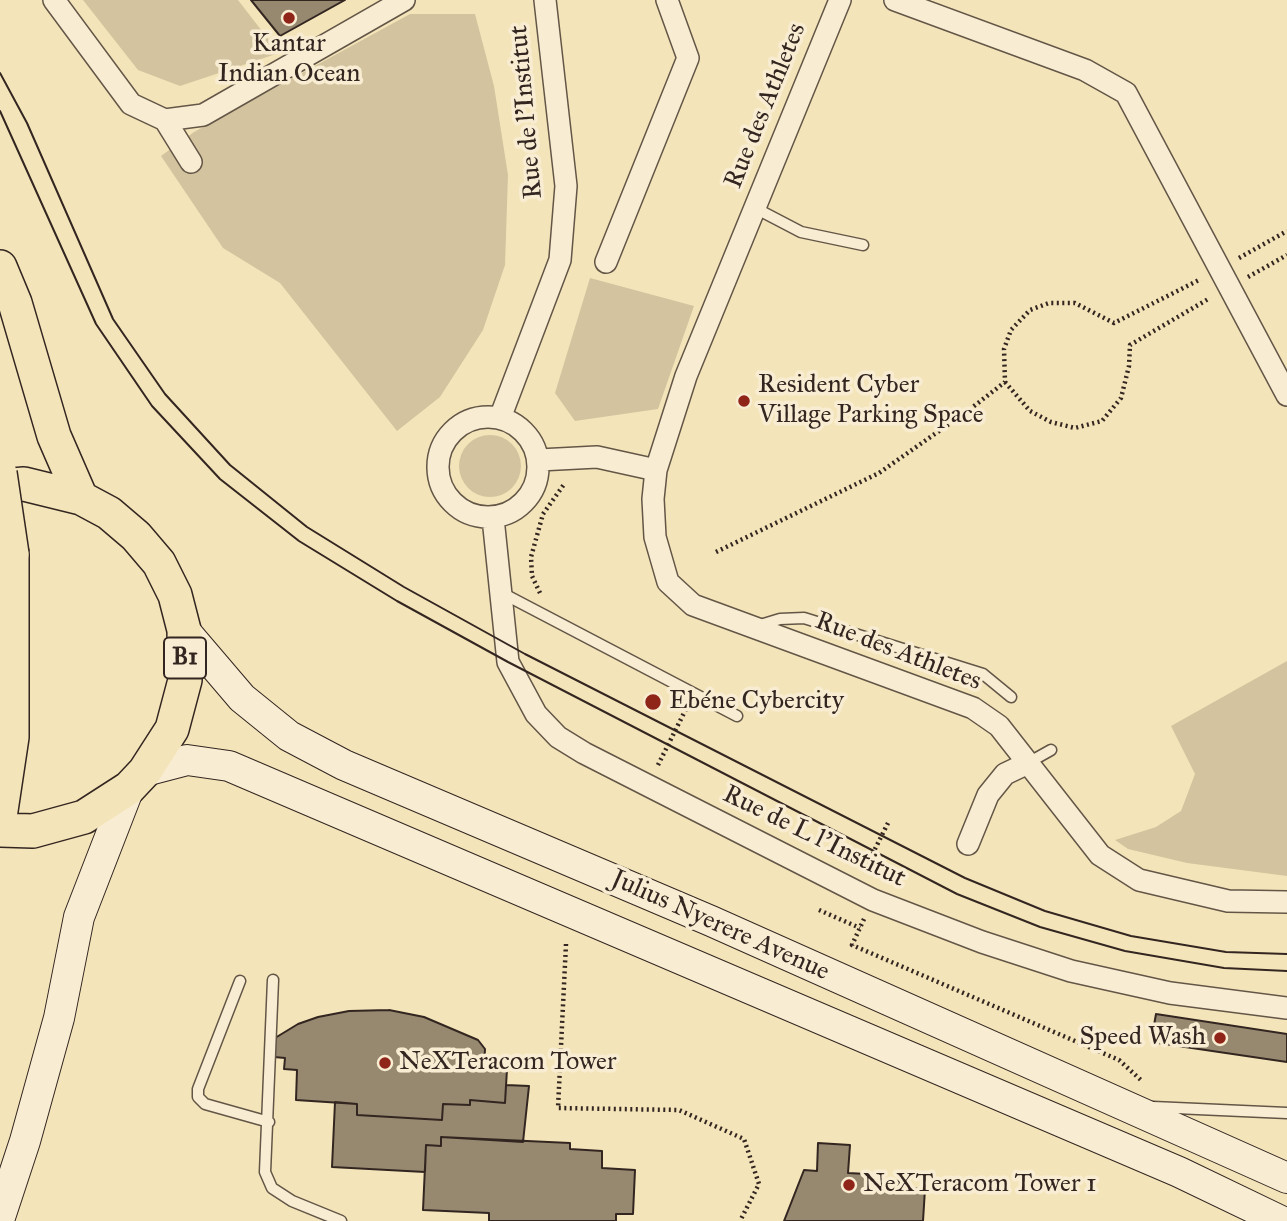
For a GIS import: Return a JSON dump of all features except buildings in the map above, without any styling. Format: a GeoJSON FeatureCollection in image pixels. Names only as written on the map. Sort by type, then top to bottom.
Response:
{"type":"FeatureCollection","features":[{"type":"Feature","properties":{"kind":"main road"},"geometry":{"type":"LineString","coordinates":[[0,267],[15,303],[54,436],[81,498]]}},
{"type":"Feature","properties":{"kind":"main road"},"geometry":{"type":"LineString","coordinates":[[0,473],[12,554],[12,737],[0,817]]}},
{"type":"Feature","properties":{"kind":"main road","name":"Julius Nyerere Avenue"},"geometry":{"type":"LineString","coordinates":[[0,486],[24,484],[81,498],[109,513],[136,536],[159,564],[175,595],[184,630],[185,680],[172,729],[137,780]]}},
{"type":"Feature","properties":{"kind":"main road","name":"Julius Nyerere Avenue"},"geometry":{"type":"LineString","coordinates":[[184,630],[242,698],[289,736],[344,765],[711,921],[1287,1178]]}},
{"type":"Feature","properties":{"kind":"main road","name":"Julius Nyerere Avenue"},"geometry":{"type":"LineString","coordinates":[[0,830],[33,831],[84,817],[137,780],[187,760],[229,766],[1179,1172],[1281,1221]]}},
{"type":"Feature","properties":{"kind":"main road"},"geometry":{"type":"LineString","coordinates":[[0,1217],[26,1141],[59,1018],[79,917],[137,780]]}},
{"type":"Feature","properties":{"kind":"street"},"geometry":{"type":"LineString","coordinates":[[54,0],[131,104],[165,120],[203,116],[404,0]]}},
{"type":"Feature","properties":{"kind":"street","name":"Rue de l'Institut"},"geometry":{"type":"LineString","coordinates":[[500,418],[560,260],[566,186],[545,0]]}},
{"type":"Feature","properties":{"kind":"street"},"geometry":{"type":"LineString","coordinates":[[606,262],[688,58],[667,0]]}},
{"type":"Feature","properties":{"kind":"street","name":"Rue des Athletes"},"geometry":{"type":"LineString","coordinates":[[840,0],[685,376],[656,470],[653,499],[655,537],[668,582],[693,605],[973,708],[999,726],[1026,764],[1100,855],[1139,880],[1228,901],[1287,902]]}},
{"type":"Feature","properties":{"kind":"street"},"geometry":{"type":"LineString","coordinates":[[895,0],[1085,70],[1126,93],[1287,396]]}},
{"type":"Feature","properties":{"kind":"street"},"geometry":{"type":"LineString","coordinates":[[165,120],[191,162]]}},
{"type":"Feature","properties":{"kind":"street"},"geometry":{"type":"LineString","coordinates":[[500,418],[526,433],[539,460],[538,477],[528,499],[509,514],[493,518],[464,512],[451,502],[437,475],[438,459],[453,430],[475,419],[500,418]]}},
{"type":"Feature","properties":{"kind":"street"},"geometry":{"type":"LineString","coordinates":[[539,460],[590,456],[656,470]]}},
{"type":"Feature","properties":{"kind":"street","name":"Rue de L l'Institut"},"geometry":{"type":"LineString","coordinates":[[493,518],[508,663],[536,714],[558,737],[584,753],[873,900],[982,942],[1071,971],[1170,993],[1287,1008]]}},
{"type":"Feature","properties":{"kind":"street"},"geometry":{"type":"LineString","coordinates":[[968,844],[988,795],[1005,774],[1026,764]]}},
{"type":"Feature","properties":{"kind":"lane"},"geometry":{"type":"LineString","coordinates":[[755,208],[801,232],[863,245]]}},
{"type":"Feature","properties":{"kind":"lane"},"geometry":{"type":"LineString","coordinates":[[499,592],[737,716]]}},
{"type":"Feature","properties":{"kind":"lane"},"geometry":{"type":"LineString","coordinates":[[754,627],[779,619],[804,618],[983,674],[1011,697]]}},
{"type":"Feature","properties":{"kind":"lane"},"geometry":{"type":"LineString","coordinates":[[1026,764],[1051,750]]}},
{"type":"Feature","properties":{"kind":"lane"},"geometry":{"type":"LineString","coordinates":[[273,980],[265,1172],[272,1188],[292,1201],[341,1221]]}},
{"type":"Feature","properties":{"kind":"lane"},"geometry":{"type":"LineString","coordinates":[[240,981],[198,1089],[198,1097],[205,1104],[269,1122]]}},
{"type":"Feature","properties":{"kind":"lane"},"geometry":{"type":"LineString","coordinates":[[1129,1107],[1287,1113]]}},
{"type":"Feature","properties":{"kind":"path"},"geometry":{"type":"LineString","coordinates":[[1287,231],[1226,277],[1130,345],[1129,366],[1121,398],[1102,421],[1075,428],[1051,422],[1030,411],[1005,382],[1004,349],[1010,330],[1030,310],[1049,303],[1075,303],[1114,323],[1226,277],[1287,255]]}},
{"type":"Feature","properties":{"kind":"path"},"geometry":{"type":"LineString","coordinates":[[716,552],[879,473],[1005,382]]}},
{"type":"Feature","properties":{"kind":"path"},"geometry":{"type":"LineString","coordinates":[[541,613],[546,604],[533,576],[531,557],[543,514],[590,456]]}},
{"type":"Feature","properties":{"kind":"path"},"geometry":{"type":"LineString","coordinates":[[645,764],[656,769],[687,706],[675,700]]}},
{"type":"Feature","properties":{"kind":"path"},"geometry":{"type":"LineString","coordinates":[[873,900],[881,882],[863,873],[888,823]]}},
{"type":"Feature","properties":{"kind":"path"},"geometry":{"type":"LineString","coordinates":[[819,909],[860,928]]}},
{"type":"Feature","properties":{"kind":"path"},"geometry":{"type":"LineString","coordinates":[[566,944],[558,1108],[679,1111],[744,1139],[759,1184],[740,1221]]}},
{"type":"Feature","properties":{"kind":"shaded area"},"geometry":{"type":"Polygon","coordinates":[[[83,0],[238,0],[279,53],[180,86],[138,70],[83,0]]]}},
{"type":"Feature","properties":{"kind":"shaded area"},"geometry":{"type":"Polygon","coordinates":[[[410,14],[475,14],[494,86],[508,175],[505,265],[483,330],[440,397],[397,431],[280,283],[223,248],[161,156],[194,132],[410,14]]]}},
{"type":"Feature","properties":{"kind":"shaded area"},"geometry":{"type":"Polygon","coordinates":[[[590,278],[694,306],[658,409],[575,421],[555,393],[590,278]]]}},
{"type":"Feature","properties":{"kind":"shaded area"},"geometry":{"type":"Polygon","coordinates":[[[484,435],[496,435],[512,444],[519,454],[519,478],[512,488],[496,497],[484,497],[473,492],[464,483],[459,472],[459,460],[464,449],[473,440],[484,435]]]}},
{"type":"Feature","properties":{"kind":"shaded area"},"geometry":{"type":"Polygon","coordinates":[[[1287,661],[1287,876],[1187,863],[1128,849],[1115,840],[1156,827],[1181,811],[1195,774],[1171,726],[1287,661]]]}},
{"type":"Feature","properties":{"kind":"tram line"},"geometry":{"type":"LineString","coordinates":[[0,73],[27,123],[113,319],[165,394],[230,465],[307,527],[404,587],[525,654],[965,878],[1045,911],[1131,936],[1226,952],[1287,954]]}},
{"type":"Feature","properties":{"kind":"tram line"},"geometry":{"type":"LineString","coordinates":[[0,111],[96,324],[152,406],[220,479],[299,541],[397,601],[508,662],[957,894],[1040,927],[1125,951],[1224,968],[1287,971]]}},
{"type":"Feature","properties":{"kind":"place","name":"Kantar Indian Ocean"},"geometry":{"type":"Point","coordinates":[289,18]}},
{"type":"Feature","properties":{"kind":"place","name":"Resident Cyber Village Parking Space"},"geometry":{"type":"Point","coordinates":[744,401]}},
{"type":"Feature","properties":{"kind":"place","name":"Ebéne Cybercity"},"geometry":{"type":"Point","coordinates":[653,702]}},
{"type":"Feature","properties":{"kind":"place","name":"Speed Wash"},"geometry":{"type":"Point","coordinates":[1220,1038]}},
{"type":"Feature","properties":{"kind":"place","name":"NeXTeracom Tower"},"geometry":{"type":"Point","coordinates":[385,1063]}},
{"type":"Feature","properties":{"kind":"place","name":"NeXTeracom Tower 1"},"geometry":{"type":"Point","coordinates":[849,1185]}}]}
